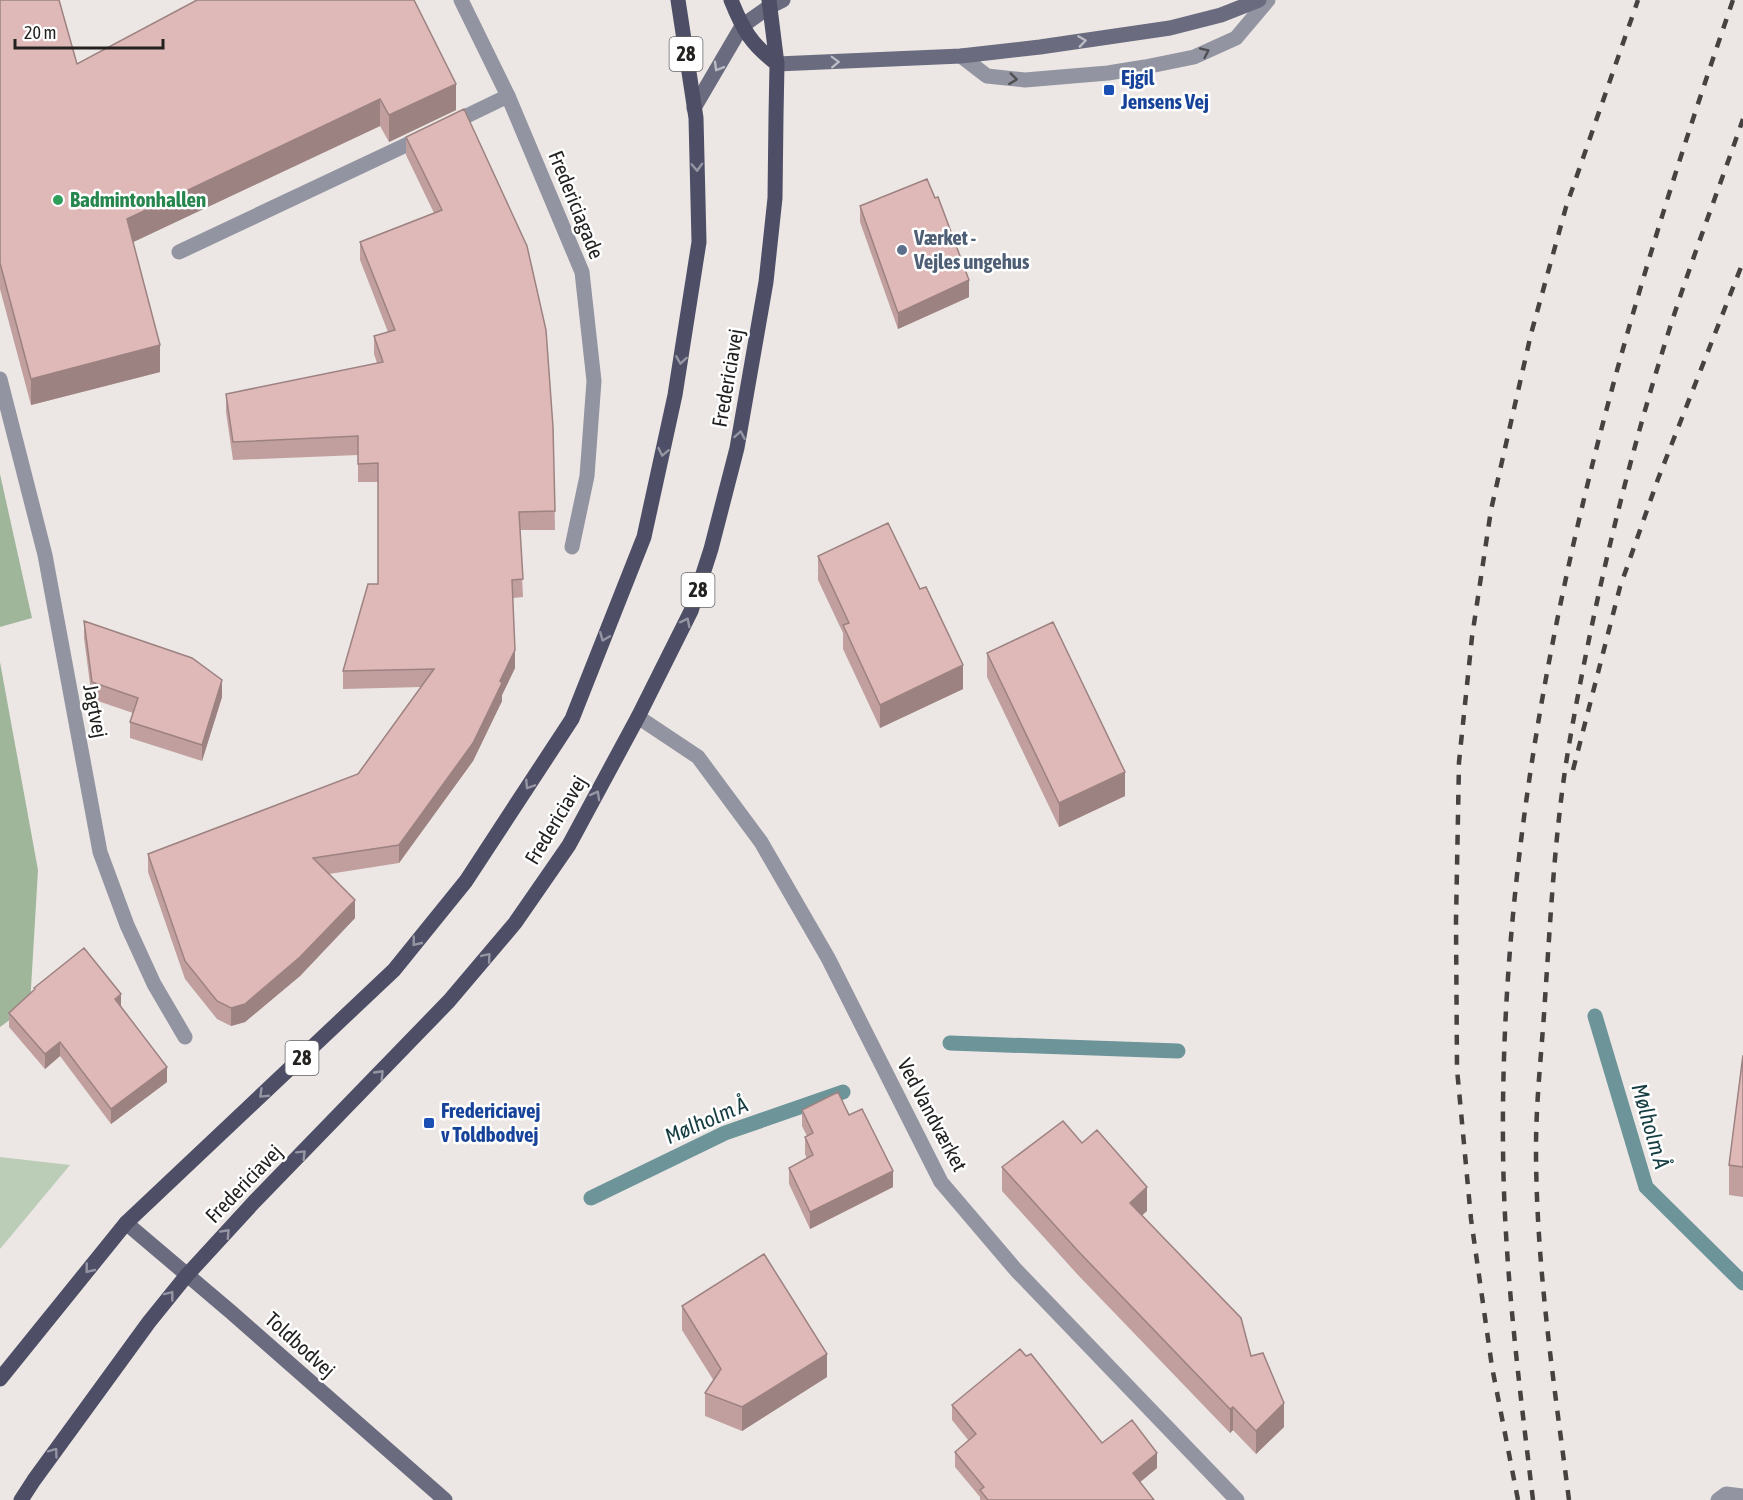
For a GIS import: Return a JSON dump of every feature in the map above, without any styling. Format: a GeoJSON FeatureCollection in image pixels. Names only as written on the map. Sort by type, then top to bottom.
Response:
{"type":"FeatureCollection","features":[{"type":"Feature","properties":{"kind":"main road","name":"Fredericiavej"},"geometry":{"type":"LineString","coordinates":[[0,1379],[126,1223],[394,970],[466,881],[572,718],[644,537],[675,395],[699,242],[694,108],[678,0]]}},
{"type":"Feature","properties":{"kind":"main road"},"geometry":{"type":"LineString","coordinates":[[731,0],[742,26],[758,49],[777,64],[962,56],[1170,28],[1221,15],[1259,0]]}},
{"type":"Feature","properties":{"kind":"main road","name":"Fredericiavej"},"geometry":{"type":"LineString","coordinates":[[21,1500],[142,1331],[187,1275],[449,1001],[516,923],[569,845],[638,717],[691,611],[711,549],[738,448],[766,282],[775,198],[777,64],[774,2]]}},
{"type":"Feature","properties":{"kind":"main road"},"geometry":{"type":"LineString","coordinates":[[694,108],[742,26],[774,2]]}},
{"type":"Feature","properties":{"kind":"main road","name":"Toldbodvej"},"geometry":{"type":"LineString","coordinates":[[126,1223],[445,1500]]}},
{"type":"Feature","properties":{"kind":"street","name":"Fredericiagade"},"geometry":{"type":"LineString","coordinates":[[461,0],[507,96],[582,272],[594,381],[587,476],[572,547]]}},
{"type":"Feature","properties":{"kind":"street"},"geometry":{"type":"LineString","coordinates":[[962,56],[987,76],[1025,80],[1108,73],[1145,67],[1194,57],[1236,38],[1268,0]]}},
{"type":"Feature","properties":{"kind":"street"},"geometry":{"type":"LineString","coordinates":[[179,252],[507,96]]}},
{"type":"Feature","properties":{"kind":"street","name":"Jagtvej"},"geometry":{"type":"LineString","coordinates":[[0,380],[45,555],[100,852],[127,925],[154,984],[185,1037]]}},
{"type":"Feature","properties":{"kind":"street","name":"Ved Vandværket"},"geometry":{"type":"LineString","coordinates":[[638,717],[698,757],[761,842],[828,958],[941,1182],[1016,1270],[1237,1500]]}},
{"type":"Feature","properties":{"kind":"street"},"geometry":{"type":"LineString","coordinates":[[1718,1500],[1726,1494],[1743,1496]]}},
{"type":"Feature","properties":{"kind":"green space"},"geometry":{"type":"Polygon","coordinates":[[[0,474],[32,618],[0,627],[0,474]]]}},
{"type":"Feature","properties":{"kind":"green space"},"geometry":{"type":"Polygon","coordinates":[[[0,662],[38,870],[30,1005],[0,1027],[0,662]]]}},
{"type":"Feature","properties":{"kind":"green space"},"geometry":{"type":"Polygon","coordinates":[[[0,1157],[70,1165],[0,1249],[0,1157]]]}},
{"type":"Feature","properties":{"kind":"building"},"geometry":{"type":"Polygon","coordinates":[[[0,0],[59,0],[77,64],[197,0],[414,0],[456,84],[389,115],[380,99],[127,219],[160,345],[31,379],[0,263],[0,0]]]}},
{"type":"Feature","properties":{"kind":"building"},"geometry":{"type":"Polygon","coordinates":[[[464,109],[527,246],[546,330],[553,427],[555,511],[519,512],[523,579],[512,580],[515,650],[473,743],[399,845],[313,858],[355,900],[300,957],[245,1004],[231,1008],[217,1001],[185,961],[148,854],[358,774],[434,669],[343,671],[368,584],[378,584],[378,463],[358,464],[358,436],[233,442],[226,394],[383,362],[374,336],[395,330],[360,242],[442,210],[406,137],[464,109]]]}},
{"type":"Feature","properties":{"kind":"building"},"geometry":{"type":"Polygon","coordinates":[[[927,179],[935,198],[938,197],[969,280],[898,313],[860,206],[927,179]]]}},
{"type":"Feature","properties":{"kind":"building"},"geometry":{"type":"Polygon","coordinates":[[[888,523],[920,589],[926,587],[963,665],[880,705],[843,625],[849,623],[818,556],[888,523]]]}},
{"type":"Feature","properties":{"kind":"building"},"geometry":{"type":"Polygon","coordinates":[[[84,621],[192,658],[222,680],[202,745],[130,722],[138,698],[92,682],[84,621]]]}},
{"type":"Feature","properties":{"kind":"building"},"geometry":{"type":"Polygon","coordinates":[[[1053,622],[1125,772],[1059,803],[987,653],[1053,622]]]}},
{"type":"Feature","properties":{"kind":"building"},"geometry":{"type":"Polygon","coordinates":[[[84,948],[121,994],[115,999],[167,1067],[111,1109],[60,1042],[45,1054],[9,1013],[34,988],[84,948]]]}},
{"type":"Feature","properties":{"kind":"building"},"geometry":{"type":"Polygon","coordinates":[[[1743,1055],[1743,1167],[1729,1165],[1743,1055]]]}},
{"type":"Feature","properties":{"kind":"building"},"geometry":{"type":"Polygon","coordinates":[[[838,1092],[849,1115],[862,1109],[893,1171],[810,1212],[789,1168],[813,1155],[805,1137],[813,1133],[802,1110],[838,1092]]]}},
{"type":"Feature","properties":{"kind":"building"},"geometry":{"type":"Polygon","coordinates":[[[1063,1121],[1082,1143],[1097,1130],[1147,1187],[1130,1203],[1241,1318],[1251,1356],[1263,1353],[1284,1403],[1256,1431],[1233,1407],[1230,1409],[1078,1251],[1002,1167],[1063,1121]]]}},
{"type":"Feature","properties":{"kind":"building"},"geometry":{"type":"Polygon","coordinates":[[[764,1254],[827,1354],[742,1407],[705,1393],[721,1369],[682,1306],[764,1254]]]}},
{"type":"Feature","properties":{"kind":"building"},"geometry":{"type":"Polygon","coordinates":[[[1020,1349],[1026,1356],[1031,1354],[1102,1443],[1132,1420],[1157,1453],[1133,1473],[1154,1500],[988,1500],[980,1490],[984,1487],[955,1452],[976,1434],[952,1405],[1020,1349]]]}},
{"type":"Feature","properties":{"kind":"waterway","name":"Mølholm Å"},"geometry":{"type":"LineString","coordinates":[[1595,1016],[1646,1187],[1743,1283]]}},
{"type":"Feature","properties":{"kind":"waterway","name":"Mølholm Å"},"geometry":{"type":"LineString","coordinates":[[950,1043],[1178,1051]]}},
{"type":"Feature","properties":{"kind":"waterway","name":"Mølholm Å"},"geometry":{"type":"LineString","coordinates":[[591,1198],[725,1133],[843,1092]]}},
{"type":"Feature","properties":{"kind":"railway"},"geometry":{"type":"LineString","coordinates":[[1518,1500],[1492,1367],[1471,1219],[1457,1069],[1456,921],[1459,762],[1472,637],[1491,510],[1531,334],[1566,207],[1638,0]]}},
{"type":"Feature","properties":{"kind":"railway"},"geometry":{"type":"LineString","coordinates":[[1533,1500],[1509,1280],[1503,1148],[1507,1001],[1519,854],[1541,709],[1569,565],[1603,422],[1686,139],[1733,0]]}},
{"type":"Feature","properties":{"kind":"railway"},"geometry":{"type":"LineString","coordinates":[[1569,1500],[1542,1280],[1536,1148],[1538,1093],[1561,804],[1570,739],[1589,641],[1634,448],[1671,323],[1743,119]]}},
{"type":"Feature","properties":{"kind":"railway"},"geometry":{"type":"LineString","coordinates":[[1573,770],[1620,587],[1658,479],[1743,262]]}},
{"type":"Feature","properties":{"kind":"place","name":"Ejgil Jensens Vej"},"geometry":{"type":"Point","coordinates":[1109,90]}},
{"type":"Feature","properties":{"kind":"place","name":"Badmintonhallen"},"geometry":{"type":"Point","coordinates":[58,200]}},
{"type":"Feature","properties":{"kind":"place","name":"Værket - Vejles ungehus"},"geometry":{"type":"Point","coordinates":[902,250]}},
{"type":"Feature","properties":{"kind":"place","name":"Fredericiavej v Toldbodvej"},"geometry":{"type":"Point","coordinates":[429,1123]}}]}
